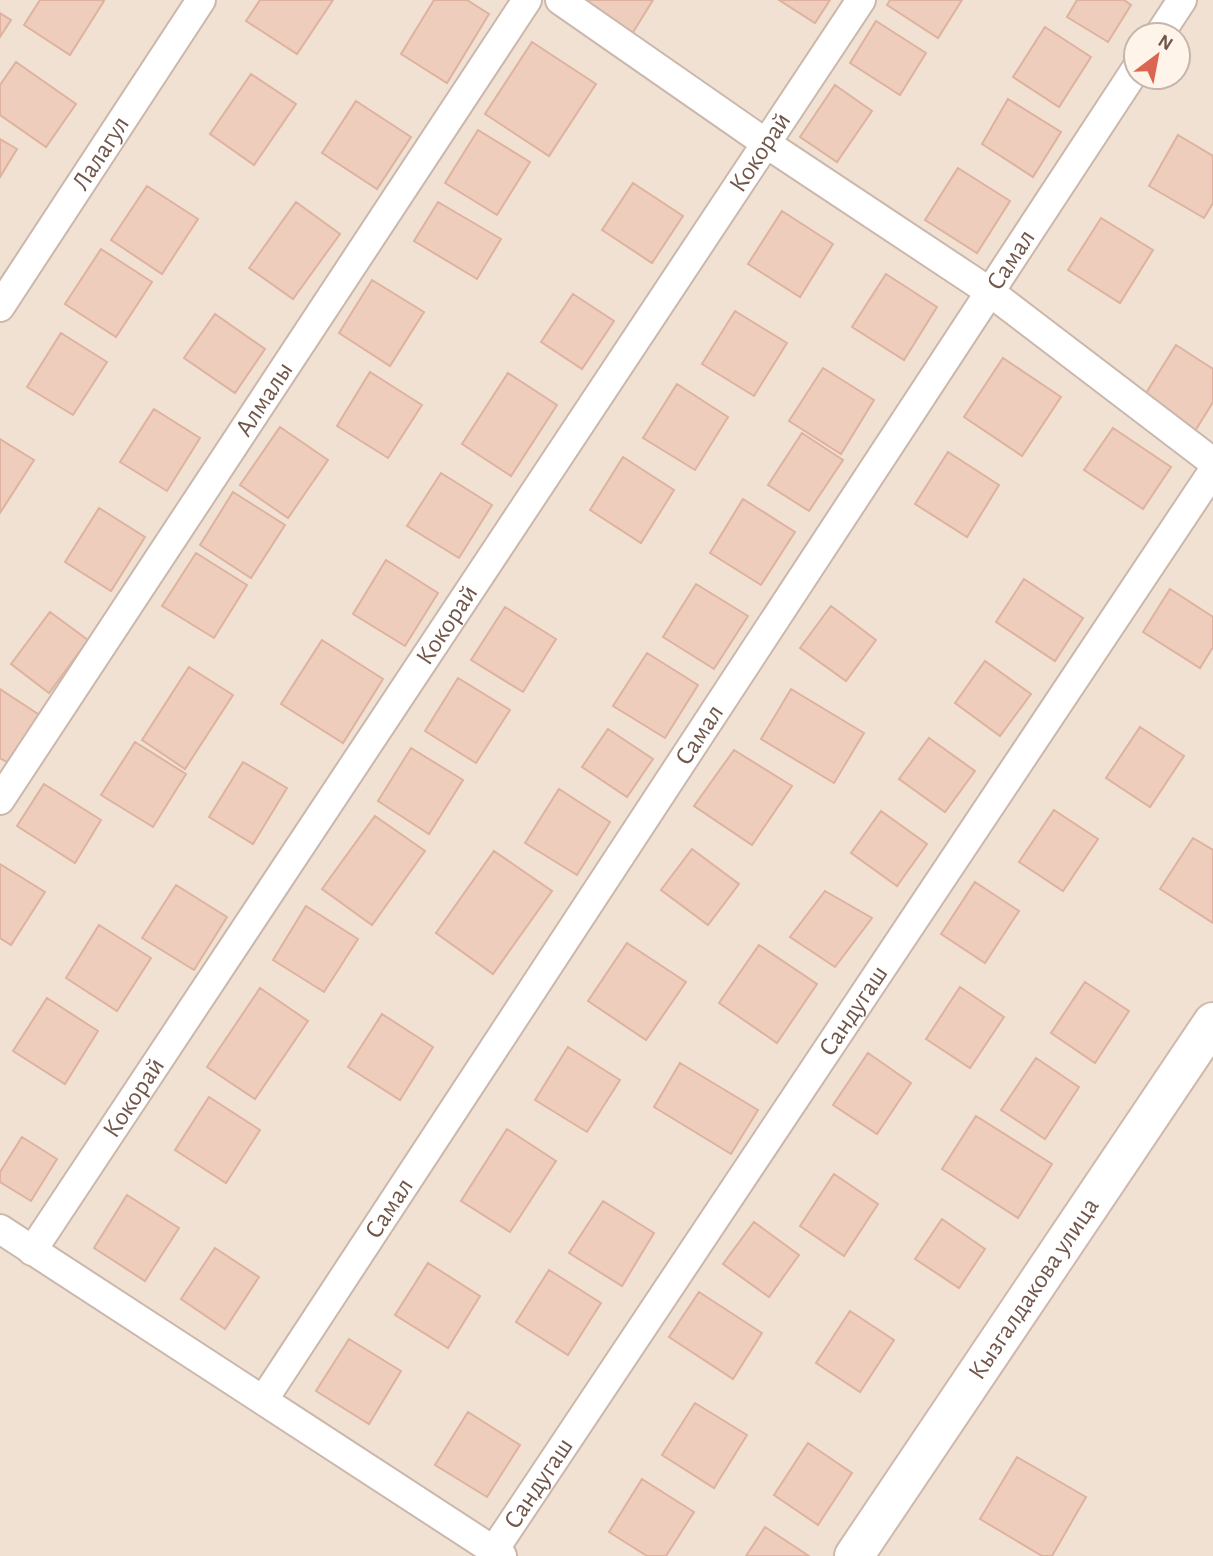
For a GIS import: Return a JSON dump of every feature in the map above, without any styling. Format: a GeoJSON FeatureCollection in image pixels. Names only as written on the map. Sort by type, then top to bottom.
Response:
{"type":"FeatureCollection","features":[{"type":"Feature","properties":{"kind":"street","name":"Лалагул"},"geometry":{"type":"LineString","coordinates":[[0,307],[201,0]]}},
{"type":"Feature","properties":{"kind":"street","name":"Алмалы"},"geometry":{"type":"LineString","coordinates":[[0,800],[527,0]]}},
{"type":"Feature","properties":{"kind":"street"},"geometry":{"type":"LineString","coordinates":[[560,0],[766,144],[989,292],[1213,462]]}},
{"type":"Feature","properties":{"kind":"street","name":"Кокорай"},"geometry":{"type":"LineString","coordinates":[[32,1251],[861,0]]}},
{"type":"Feature","properties":{"kind":"street"},"geometry":{"type":"LineString","coordinates":[[1168,21],[1182,0]]}},
{"type":"Feature","properties":{"kind":"street","name":"Самал"},"geometry":{"type":"LineString","coordinates":[[264,1399],[1122,90]]}},
{"type":"Feature","properties":{"kind":"street","name":"Сандугаш"},"geometry":{"type":"LineString","coordinates":[[498,1553],[1213,471]]}},
{"type":"Feature","properties":{"kind":"street","name":"Кызгалдакова улица"},"geometry":{"type":"LineString","coordinates":[[854,1556],[1213,1022]]}},
{"type":"Feature","properties":{"kind":"street"},"geometry":{"type":"LineString","coordinates":[[0,1229],[498,1553]]}},
{"type":"Feature","properties":{"kind":"shaded area"},"geometry":{"type":"Polygon","coordinates":[[[0,0],[1213,0],[1213,1556],[0,1556],[0,0]]]}},
{"type":"Feature","properties":{"kind":"building"},"geometry":{"type":"Polygon","coordinates":[[[40,0],[104,1],[70,55],[24,25],[40,0]]]}},
{"type":"Feature","properties":{"kind":"building"},"geometry":{"type":"Polygon","coordinates":[[[260,0],[333,0],[297,54],[246,21],[260,0]]]}},
{"type":"Feature","properties":{"kind":"building"},"geometry":{"type":"Polygon","coordinates":[[[434,0],[467,0],[489,14],[447,83],[401,54],[434,0]]]}},
{"type":"Feature","properties":{"kind":"building"},"geometry":{"type":"Polygon","coordinates":[[[581,0],[653,0],[627,42],[581,0]]]}},
{"type":"Feature","properties":{"kind":"building"},"geometry":{"type":"Polygon","coordinates":[[[779,0],[830,0],[815,23],[779,0]]]}},
{"type":"Feature","properties":{"kind":"building"},"geometry":{"type":"Polygon","coordinates":[[[890,0],[962,0],[938,38],[887,5],[890,0]]]}},
{"type":"Feature","properties":{"kind":"building"},"geometry":{"type":"Polygon","coordinates":[[[1077,0],[1124,0],[1131,5],[1108,42],[1067,17],[1077,0]]]}},
{"type":"Feature","properties":{"kind":"building"},"geometry":{"type":"Polygon","coordinates":[[[0,13],[11,20],[0,37],[0,13]]]}},
{"type":"Feature","properties":{"kind":"building"},"geometry":{"type":"Polygon","coordinates":[[[876,21],[926,53],[900,95],[850,63],[876,21]]]}},
{"type":"Feature","properties":{"kind":"building"},"geometry":{"type":"Polygon","coordinates":[[[1045,27],[1091,57],[1059,107],[1013,77],[1045,27]]]}},
{"type":"Feature","properties":{"kind":"building"},"geometry":{"type":"Polygon","coordinates":[[[532,42],[596,84],[549,156],[485,114],[532,42]]]}},
{"type":"Feature","properties":{"kind":"building"},"geometry":{"type":"Polygon","coordinates":[[[16,62],[76,104],[46,147],[0,115],[0,85],[16,62]]]}},
{"type":"Feature","properties":{"kind":"building"},"geometry":{"type":"Polygon","coordinates":[[[251,74],[296,104],[254,165],[210,134],[251,74]]]}},
{"type":"Feature","properties":{"kind":"building"},"geometry":{"type":"Polygon","coordinates":[[[835,85],[872,111],[837,162],[800,137],[835,85]]]}},
{"type":"Feature","properties":{"kind":"building"},"geometry":{"type":"Polygon","coordinates":[[[1008,99],[1061,132],[1033,177],[982,144],[1008,99]]]}},
{"type":"Feature","properties":{"kind":"building"},"geometry":{"type":"Polygon","coordinates":[[[356,101],[411,137],[377,189],[322,153],[356,101]]]}},
{"type":"Feature","properties":{"kind":"building"},"geometry":{"type":"Polygon","coordinates":[[[478,130],[530,162],[497,215],[445,183],[478,130]]]}},
{"type":"Feature","properties":{"kind":"building"},"geometry":{"type":"Polygon","coordinates":[[[1178,135],[1213,156],[1213,203],[1204,218],[1149,186],[1178,135]]]}},
{"type":"Feature","properties":{"kind":"building"},"geometry":{"type":"Polygon","coordinates":[[[0,139],[17,149],[0,177],[0,139]]]}},
{"type":"Feature","properties":{"kind":"building"},"geometry":{"type":"Polygon","coordinates":[[[958,168],[1010,201],[977,253],[925,220],[958,168]]]}},
{"type":"Feature","properties":{"kind":"building"},"geometry":{"type":"Polygon","coordinates":[[[633,183],[683,216],[652,263],[602,230],[633,183]]]}},
{"type":"Feature","properties":{"kind":"building"},"geometry":{"type":"Polygon","coordinates":[[[147,186],[198,219],[162,274],[111,240],[147,186]]]}},
{"type":"Feature","properties":{"kind":"building"},"geometry":{"type":"Polygon","coordinates":[[[296,202],[340,234],[293,299],[249,268],[296,202]]]}},
{"type":"Feature","properties":{"kind":"building"},"geometry":{"type":"Polygon","coordinates":[[[438,202],[501,239],[477,279],[414,241],[438,202]]]}},
{"type":"Feature","properties":{"kind":"building"},"geometry":{"type":"Polygon","coordinates":[[[782,211],[833,244],[800,297],[748,264],[782,211]]]}},
{"type":"Feature","properties":{"kind":"building"},"geometry":{"type":"Polygon","coordinates":[[[1101,218],[1153,250],[1120,303],[1068,270],[1101,218]]]}},
{"type":"Feature","properties":{"kind":"building"},"geometry":{"type":"Polygon","coordinates":[[[101,249],[152,282],[116,337],[65,304],[101,249]]]}},
{"type":"Feature","properties":{"kind":"building"},"geometry":{"type":"Polygon","coordinates":[[[886,274],[937,307],[904,360],[852,327],[886,274]]]}},
{"type":"Feature","properties":{"kind":"building"},"geometry":{"type":"Polygon","coordinates":[[[372,280],[424,312],[390,366],[339,333],[372,280]]]}},
{"type":"Feature","properties":{"kind":"building"},"geometry":{"type":"Polygon","coordinates":[[[573,294],[614,321],[582,369],[541,342],[573,294]]]}},
{"type":"Feature","properties":{"kind":"building"},"geometry":{"type":"Polygon","coordinates":[[[735,311],[787,343],[754,396],[702,364],[735,311]]]}},
{"type":"Feature","properties":{"kind":"building"},"geometry":{"type":"Polygon","coordinates":[[[215,314],[265,349],[235,393],[184,358],[215,314]]]}},
{"type":"Feature","properties":{"kind":"building"},"geometry":{"type":"Polygon","coordinates":[[[61,333],[107,362],[73,415],[27,387],[61,333]]]}},
{"type":"Feature","properties":{"kind":"building"},"geometry":{"type":"Polygon","coordinates":[[[1176,345],[1213,369],[1213,402],[1195,431],[1143,398],[1176,345]]]}},
{"type":"Feature","properties":{"kind":"building"},"geometry":{"type":"Polygon","coordinates":[[[1003,358],[1061,397],[1022,456],[964,417],[1003,358]]]}},
{"type":"Feature","properties":{"kind":"building"},"geometry":{"type":"Polygon","coordinates":[[[823,368],[874,400],[841,454],[789,421],[823,368]]]}},
{"type":"Feature","properties":{"kind":"building"},"geometry":{"type":"Polygon","coordinates":[[[370,372],[422,405],[388,458],[337,426],[370,372]]]}},
{"type":"Feature","properties":{"kind":"building"},"geometry":{"type":"Polygon","coordinates":[[[508,373],[557,405],[511,476],[462,444],[508,373]]]}},
{"type":"Feature","properties":{"kind":"building"},"geometry":{"type":"Polygon","coordinates":[[[677,384],[728,417],[695,470],[643,438],[677,384]]]}},
{"type":"Feature","properties":{"kind":"building"},"geometry":{"type":"Polygon","coordinates":[[[154,409],[200,438],[167,491],[120,462],[154,409]]]}},
{"type":"Feature","properties":{"kind":"building"},"geometry":{"type":"Polygon","coordinates":[[[280,427],[328,460],[288,518],[240,485],[280,427]]]}},
{"type":"Feature","properties":{"kind":"building"},"geometry":{"type":"Polygon","coordinates":[[[1113,428],[1171,467],[1143,509],[1084,470],[1113,428]]]}},
{"type":"Feature","properties":{"kind":"building"},"geometry":{"type":"Polygon","coordinates":[[[802,433],[843,460],[809,511],[768,485],[802,433]]]}},
{"type":"Feature","properties":{"kind":"building"},"geometry":{"type":"Polygon","coordinates":[[[0,439],[34,460],[0,513],[0,439]]]}},
{"type":"Feature","properties":{"kind":"building"},"geometry":{"type":"Polygon","coordinates":[[[948,452],[999,485],[967,537],[915,504],[948,452]]]}},
{"type":"Feature","properties":{"kind":"building"},"geometry":{"type":"Polygon","coordinates":[[[623,457],[674,490],[641,543],[590,510],[623,457]]]}},
{"type":"Feature","properties":{"kind":"building"},"geometry":{"type":"Polygon","coordinates":[[[441,473],[492,505],[459,558],[407,526],[441,473]]]}},
{"type":"Feature","properties":{"kind":"building"},"geometry":{"type":"Polygon","coordinates":[[[233,492],[285,525],[251,578],[200,545],[233,492]]]}},
{"type":"Feature","properties":{"kind":"building"},"geometry":{"type":"Polygon","coordinates":[[[743,499],[795,532],[761,585],[710,553],[743,499]]]}},
{"type":"Feature","properties":{"kind":"building"},"geometry":{"type":"Polygon","coordinates":[[[99,508],[145,537],[111,591],[65,562],[99,508]]]}},
{"type":"Feature","properties":{"kind":"building"},"geometry":{"type":"Polygon","coordinates":[[[196,553],[247,585],[214,638],[162,606],[196,553]]]}},
{"type":"Feature","properties":{"kind":"building"},"geometry":{"type":"Polygon","coordinates":[[[386,560],[438,593],[405,646],[353,614],[386,560]]]}},
{"type":"Feature","properties":{"kind":"building"},"geometry":{"type":"Polygon","coordinates":[[[1024,579],[1083,618],[1055,661],[996,622],[1024,579]]]}},
{"type":"Feature","properties":{"kind":"building"},"geometry":{"type":"Polygon","coordinates":[[[696,584],[748,616],[714,669],[663,637],[696,584]]]}},
{"type":"Feature","properties":{"kind":"building"},"geometry":{"type":"Polygon","coordinates":[[[1170,589],[1213,617],[1213,647],[1200,668],[1143,632],[1170,589]]]}},
{"type":"Feature","properties":{"kind":"building"},"geometry":{"type":"Polygon","coordinates":[[[831,606],[876,640],[846,681],[800,648],[831,606]]]}},
{"type":"Feature","properties":{"kind":"building"},"geometry":{"type":"Polygon","coordinates":[[[505,607],[556,639],[523,692],[471,660],[505,607]]]}},
{"type":"Feature","properties":{"kind":"building"},"geometry":{"type":"Polygon","coordinates":[[[50,612],[88,640],[49,693],[11,664],[50,612]]]}},
{"type":"Feature","properties":{"kind":"building"},"geometry":{"type":"Polygon","coordinates":[[[322,640],[383,679],[343,743],[281,704],[322,640]]]}},
{"type":"Feature","properties":{"kind":"building"},"geometry":{"type":"Polygon","coordinates":[[[647,653],[698,685],[665,738],[613,706],[647,653]]]}},
{"type":"Feature","properties":{"kind":"building"},"geometry":{"type":"Polygon","coordinates":[[[985,661],[1031,694],[1000,736],[955,703],[985,661]]]}},
{"type":"Feature","properties":{"kind":"building"},"geometry":{"type":"Polygon","coordinates":[[[189,667],[233,695],[185,769],[142,740],[189,667]]]}},
{"type":"Feature","properties":{"kind":"building"},"geometry":{"type":"Polygon","coordinates":[[[458,678],[510,710],[476,763],[425,731],[458,678]]]}},
{"type":"Feature","properties":{"kind":"building"},"geometry":{"type":"Polygon","coordinates":[[[0,689],[41,716],[7,762],[0,758],[0,689]]]}},
{"type":"Feature","properties":{"kind":"building"},"geometry":{"type":"Polygon","coordinates":[[[791,689],[864,733],[834,783],[761,739],[791,689]]]}},
{"type":"Feature","properties":{"kind":"building"},"geometry":{"type":"Polygon","coordinates":[[[1140,727],[1184,756],[1150,807],[1106,778],[1140,727]]]}},
{"type":"Feature","properties":{"kind":"building"},"geometry":{"type":"Polygon","coordinates":[[[608,729],[653,759],[627,797],[582,767],[608,729]]]}},
{"type":"Feature","properties":{"kind":"building"},"geometry":{"type":"Polygon","coordinates":[[[929,738],[975,771],[945,812],[899,779],[929,738]]]}},
{"type":"Feature","properties":{"kind":"building"},"geometry":{"type":"Polygon","coordinates":[[[135,742],[186,774],[153,827],[101,795],[135,742]]]}},
{"type":"Feature","properties":{"kind":"building"},"geometry":{"type":"Polygon","coordinates":[[[411,748],[463,780],[429,834],[378,801],[411,748]]]}},
{"type":"Feature","properties":{"kind":"building"},"geometry":{"type":"Polygon","coordinates":[[[734,750],[792,786],[752,845],[694,806],[734,750]]]}},
{"type":"Feature","properties":{"kind":"building"},"geometry":{"type":"Polygon","coordinates":[[[243,762],[287,788],[253,844],[209,817],[243,762]]]}},
{"type":"Feature","properties":{"kind":"building"},"geometry":{"type":"Polygon","coordinates":[[[44,784],[101,820],[75,863],[17,826],[44,784]]]}},
{"type":"Feature","properties":{"kind":"building"},"geometry":{"type":"Polygon","coordinates":[[[559,789],[610,822],[577,875],[525,843],[559,789]]]}},
{"type":"Feature","properties":{"kind":"building"},"geometry":{"type":"Polygon","coordinates":[[[1054,810],[1098,839],[1063,891],[1019,862],[1054,810]]]}},
{"type":"Feature","properties":{"kind":"building"},"geometry":{"type":"Polygon","coordinates":[[[881,811],[927,844],[897,886],[851,853],[881,811]]]}},
{"type":"Feature","properties":{"kind":"building"},"geometry":{"type":"Polygon","coordinates":[[[375,816],[425,851],[372,925],[322,889],[375,816]]]}},
{"type":"Feature","properties":{"kind":"building"},"geometry":{"type":"Polygon","coordinates":[[[1193,838],[1213,850],[1213,923],[1160,889],[1193,838]]]}},
{"type":"Feature","properties":{"kind":"building"},"geometry":{"type":"Polygon","coordinates":[[[692,849],[739,884],[708,925],[661,890],[692,849]]]}},
{"type":"Feature","properties":{"kind":"building"},"geometry":{"type":"Polygon","coordinates":[[[494,851],[552,891],[493,974],[436,933],[494,851]]]}},
{"type":"Feature","properties":{"kind":"building"},"geometry":{"type":"Polygon","coordinates":[[[0,864],[45,892],[11,945],[0,938],[0,864]]]}},
{"type":"Feature","properties":{"kind":"building"},"geometry":{"type":"Polygon","coordinates":[[[975,882],[1019,911],[985,963],[941,934],[975,882]]]}},
{"type":"Feature","properties":{"kind":"building"},"geometry":{"type":"Polygon","coordinates":[[[176,885],[227,917],[194,970],[142,938],[176,885]]]}},
{"type":"Feature","properties":{"kind":"building"},"geometry":{"type":"Polygon","coordinates":[[[825,891],[872,918],[835,967],[790,937],[825,891]]]}},
{"type":"Feature","properties":{"kind":"building"},"geometry":{"type":"Polygon","coordinates":[[[306,906],[358,939],[324,992],[273,960],[306,906]]]}},
{"type":"Feature","properties":{"kind":"building"},"geometry":{"type":"Polygon","coordinates":[[[99,925],[151,958],[117,1011],[66,978],[99,925]]]}},
{"type":"Feature","properties":{"kind":"building"},"geometry":{"type":"Polygon","coordinates":[[[627,943],[686,982],[646,1040],[588,1001],[627,943]]]}},
{"type":"Feature","properties":{"kind":"building"},"geometry":{"type":"Polygon","coordinates":[[[759,945],[817,984],[777,1043],[719,1003],[759,945]]]}},
{"type":"Feature","properties":{"kind":"building"},"geometry":{"type":"Polygon","coordinates":[[[1085,982],[1129,1011],[1095,1063],[1051,1033],[1085,982]]]}},
{"type":"Feature","properties":{"kind":"building"},"geometry":{"type":"Polygon","coordinates":[[[960,987],[1004,1017],[970,1068],[926,1039],[960,987]]]}},
{"type":"Feature","properties":{"kind":"building"},"geometry":{"type":"Polygon","coordinates":[[[260,988],[308,1021],[255,1099],[207,1067],[260,988]]]}},
{"type":"Feature","properties":{"kind":"building"},"geometry":{"type":"Polygon","coordinates":[[[47,998],[98,1031],[65,1084],[13,1051],[47,998]]]}},
{"type":"Feature","properties":{"kind":"building"},"geometry":{"type":"Polygon","coordinates":[[[382,1014],[433,1047],[400,1100],[348,1067],[382,1014]]]}},
{"type":"Feature","properties":{"kind":"building"},"geometry":{"type":"Polygon","coordinates":[[[568,1047],[620,1080],[587,1132],[535,1100],[568,1047]]]}},
{"type":"Feature","properties":{"kind":"building"},"geometry":{"type":"Polygon","coordinates":[[[868,1053],[911,1083],[877,1134],[833,1105],[868,1053]]]}},
{"type":"Feature","properties":{"kind":"building"},"geometry":{"type":"Polygon","coordinates":[[[1036,1058],[1079,1087],[1045,1139],[1001,1110],[1036,1058]]]}},
{"type":"Feature","properties":{"kind":"building"},"geometry":{"type":"Polygon","coordinates":[[[680,1063],[758,1110],[731,1154],[654,1107],[680,1063]]]}},
{"type":"Feature","properties":{"kind":"building"},"geometry":{"type":"Polygon","coordinates":[[[209,1097],[260,1130],[226,1183],[175,1150],[209,1097]]]}},
{"type":"Feature","properties":{"kind":"building"},"geometry":{"type":"Polygon","coordinates":[[[976,1116],[1052,1164],[1018,1218],[942,1169],[976,1116]]]}},
{"type":"Feature","properties":{"kind":"building"},"geometry":{"type":"Polygon","coordinates":[[[507,1129],[556,1161],[510,1232],[461,1201],[507,1129]]]}},
{"type":"Feature","properties":{"kind":"building"},"geometry":{"type":"Polygon","coordinates":[[[22,1137],[57,1159],[31,1201],[0,1182],[0,1172],[22,1137]]]}},
{"type":"Feature","properties":{"kind":"building"},"geometry":{"type":"Polygon","coordinates":[[[834,1174],[878,1204],[844,1256],[800,1226],[834,1174]]]}},
{"type":"Feature","properties":{"kind":"building"},"geometry":{"type":"Polygon","coordinates":[[[127,1195],[179,1228],[145,1281],[94,1248],[127,1195]]]}},
{"type":"Feature","properties":{"kind":"building"},"geometry":{"type":"Polygon","coordinates":[[[603,1201],[654,1233],[622,1286],[569,1253],[603,1201]]]}},
{"type":"Feature","properties":{"kind":"building"},"geometry":{"type":"Polygon","coordinates":[[[942,1219],[985,1249],[959,1288],[915,1259],[942,1219]]]}},
{"type":"Feature","properties":{"kind":"building"},"geometry":{"type":"Polygon","coordinates":[[[754,1222],[799,1255],[769,1297],[723,1264],[754,1222]]]}},
{"type":"Feature","properties":{"kind":"building"},"geometry":{"type":"Polygon","coordinates":[[[215,1248],[259,1277],[225,1329],[181,1299],[215,1248]]]}},
{"type":"Feature","properties":{"kind":"building"},"geometry":{"type":"Polygon","coordinates":[[[428,1263],[480,1296],[448,1348],[395,1315],[428,1263]]]}},
{"type":"Feature","properties":{"kind":"building"},"geometry":{"type":"Polygon","coordinates":[[[549,1270],[601,1303],[568,1355],[516,1322],[549,1270]]]}},
{"type":"Feature","properties":{"kind":"building"},"geometry":{"type":"Polygon","coordinates":[[[699,1292],[762,1333],[733,1379],[669,1337],[699,1292]]]}},
{"type":"Feature","properties":{"kind":"building"},"geometry":{"type":"Polygon","coordinates":[[[850,1311],[894,1340],[860,1392],[816,1363],[850,1311]]]}},
{"type":"Feature","properties":{"kind":"building"},"geometry":{"type":"Polygon","coordinates":[[[349,1339],[401,1371],[369,1424],[316,1391],[349,1339]]]}},
{"type":"Feature","properties":{"kind":"building"},"geometry":{"type":"Polygon","coordinates":[[[695,1403],[747,1435],[714,1488],[662,1455],[695,1403]]]}},
{"type":"Feature","properties":{"kind":"building"},"geometry":{"type":"Polygon","coordinates":[[[468,1412],[520,1445],[487,1497],[435,1465],[468,1412]]]}},
{"type":"Feature","properties":{"kind":"building"},"geometry":{"type":"Polygon","coordinates":[[[808,1443],[852,1473],[818,1525],[774,1495],[808,1443]]]}},
{"type":"Feature","properties":{"kind":"building"},"geometry":{"type":"Polygon","coordinates":[[[1017,1457],[1086,1497],[1052,1556],[1042,1556],[980,1519],[1017,1457]]]}},
{"type":"Feature","properties":{"kind":"building"},"geometry":{"type":"Polygon","coordinates":[[[642,1479],[694,1512],[666,1556],[647,1556],[609,1532],[642,1479]]]}},
{"type":"Feature","properties":{"kind":"building"},"geometry":{"type":"Polygon","coordinates":[[[765,1527],[809,1556],[746,1556],[765,1527]]]}}]}
